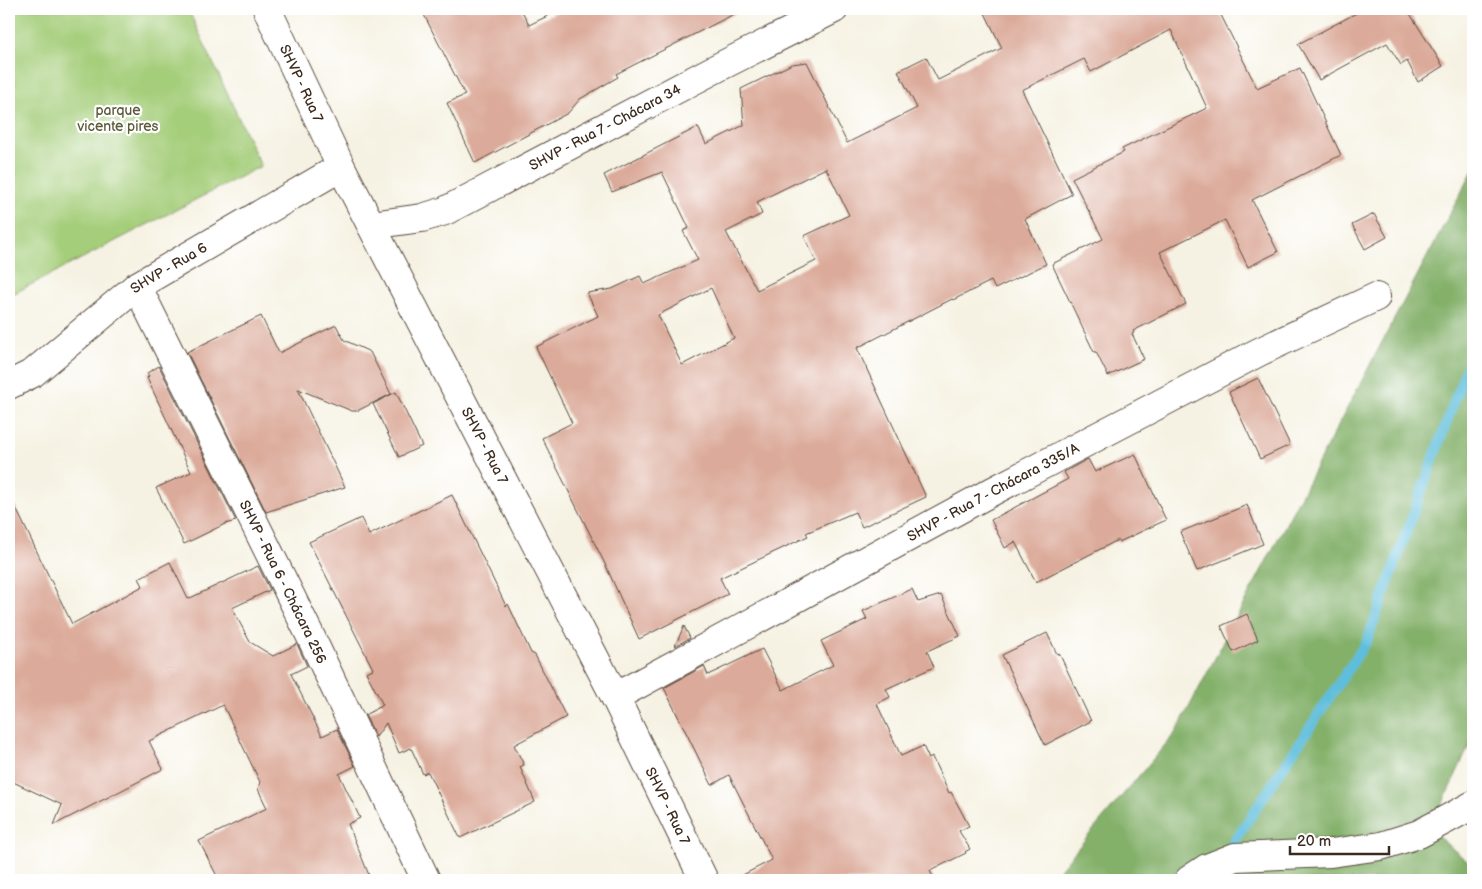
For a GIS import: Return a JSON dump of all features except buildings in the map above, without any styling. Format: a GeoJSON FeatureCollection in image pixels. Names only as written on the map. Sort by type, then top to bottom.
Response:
{"type":"FeatureCollection","features":[{"type":"Feature","properties":{"kind":"street","name":"SHVP - Rua 7"},"geometry":{"type":"LineString","coordinates":[[267,9],[340,167],[615,697],[704,880]]}},
{"type":"Feature","properties":{"kind":"street","name":"SHVP - Rua 7 - Chácara 34"},"geometry":{"type":"LineString","coordinates":[[371,225],[422,218],[445,211],[717,68],[834,9]]}},
{"type":"Feature","properties":{"kind":"street","name":"SHVP - Rua 6"},"geometry":{"type":"LineString","coordinates":[[9,385],[33,373],[137,286],[340,167]]}},
{"type":"Feature","properties":{"kind":"street","name":"SHVP - Rua 6 - Chácara 256"},"geometry":{"type":"LineString","coordinates":[[137,286],[309,633],[426,880]]}},
{"type":"Feature","properties":{"kind":"street","name":"SHVP - Rua 7 - Chácara 335/A"},"geometry":{"type":"LineString","coordinates":[[615,697],[993,491],[1258,352],[1376,297]]}},
{"type":"Feature","properties":{"kind":"street"},"geometry":{"type":"LineString","coordinates":[[1189,880],[1206,868],[1235,858],[1331,853],[1382,846],[1419,834],[1473,805]]}},
{"type":"Feature","properties":{"kind":"green space","name":"parque vicente pires"},"geometry":{"type":"Polygon","coordinates":[[[9,9],[188,9],[261,166],[9,296],[9,9]]]}},
{"type":"Feature","properties":{"kind":"green space"},"geometry":{"type":"Polygon","coordinates":[[[1473,170],[1473,738],[1430,830],[1473,866],[1473,880],[1051,880],[1176,732],[1473,170]]]}},
{"type":"Feature","properties":{"kind":"waterway"},"geometry":{"type":"LineString","coordinates":[[1226,854],[1367,641],[1473,350]]}}]}
